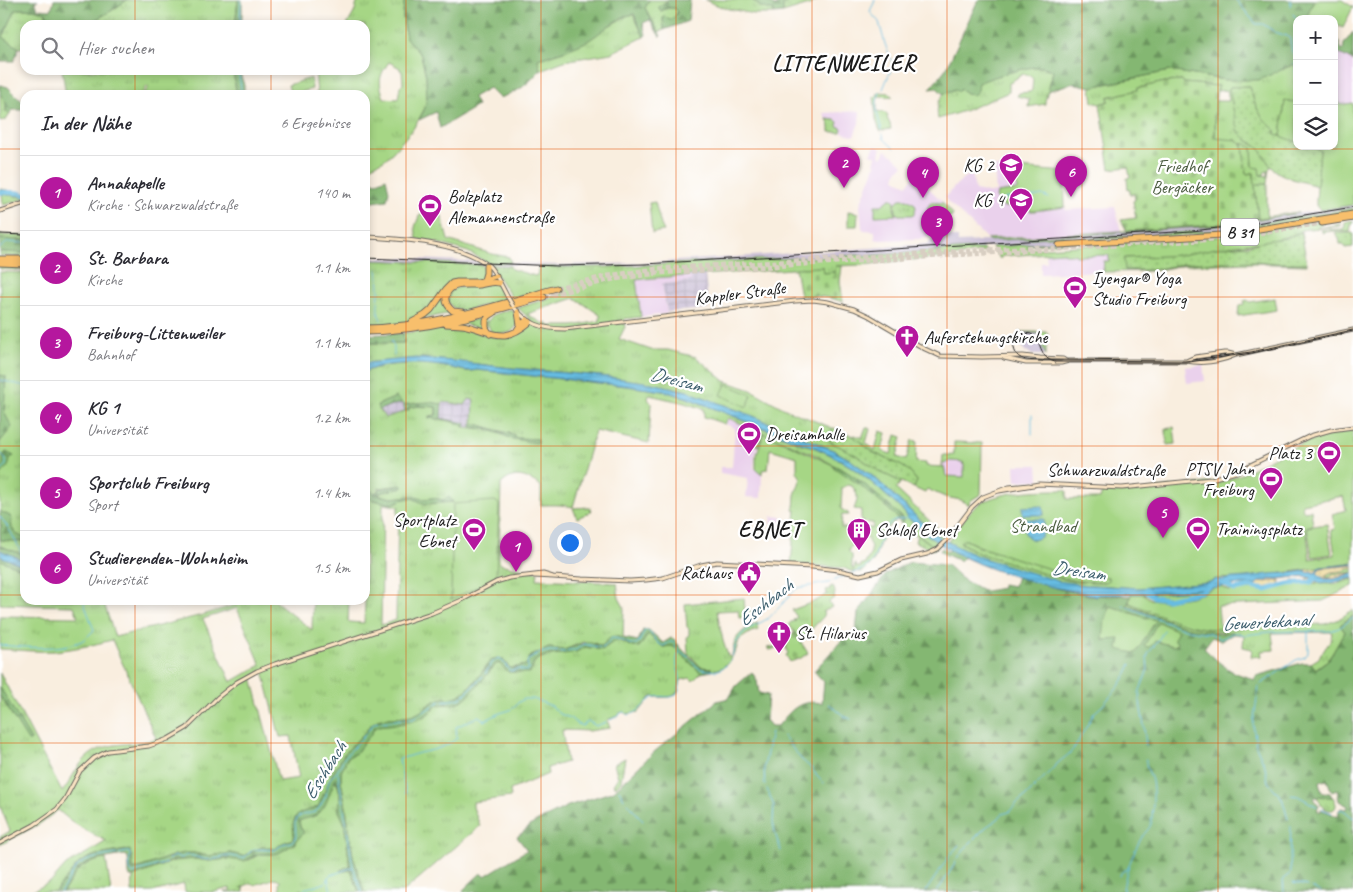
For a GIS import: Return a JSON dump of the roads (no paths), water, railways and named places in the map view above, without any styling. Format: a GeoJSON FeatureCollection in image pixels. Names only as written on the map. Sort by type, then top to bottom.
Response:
{"type":"FeatureCollection","features":[{"type":"Feature","properties":{"kind":"highway","name":"B 31"},"geometry":{"type":"LineString","coordinates":[[1059,246],[1214,235],[1353,214]]}},
{"type":"Feature","properties":{"kind":"highway"},"geometry":{"type":"LineString","coordinates":[[1322,223],[1353,218]]}},
{"type":"Feature","properties":{"kind":"highway"},"geometry":{"type":"LineString","coordinates":[[0,258],[20,259]]}},
{"type":"Feature","properties":{"kind":"highway"},"geometry":{"type":"LineString","coordinates":[[0,263],[20,264]]}},
{"type":"Feature","properties":{"kind":"highway"},"geometry":{"type":"LineString","coordinates":[[486,265],[486,281]]}},
{"type":"Feature","properties":{"kind":"highway"},"geometry":{"type":"LineString","coordinates":[[474,312],[452,311],[446,299],[450,289],[458,285],[479,285],[496,276]]}},
{"type":"Feature","properties":{"kind":"highway"},"geometry":{"type":"LineString","coordinates":[[401,326],[425,316],[446,288],[452,284],[486,281],[499,283]]}},
{"type":"Feature","properties":{"kind":"highway"},"geometry":{"type":"LineString","coordinates":[[370,328],[401,326],[474,312],[556,288]]}},
{"type":"Feature","properties":{"kind":"highway"},"geometry":{"type":"LineString","coordinates":[[370,332],[404,330],[438,324],[544,297]]}},
{"type":"Feature","properties":{"kind":"highway"},"geometry":{"type":"LineString","coordinates":[[491,334],[485,325],[486,319],[490,315],[506,308]]}},
{"type":"Feature","properties":{"kind":"highway"},"geometry":{"type":"LineString","coordinates":[[518,312],[520,326]]}},
{"type":"Feature","properties":{"kind":"highway"},"geometry":{"type":"LineString","coordinates":[[438,324],[467,326],[502,336],[522,329],[528,321]]}},
{"type":"Feature","properties":{"kind":"highway"},"geometry":{"type":"LineString","coordinates":[[516,332],[520,326],[528,321]]}},
{"type":"Feature","properties":{"kind":"main road"},"geometry":{"type":"LineString","coordinates":[[0,211],[20,205]]}},
{"type":"Feature","properties":{"kind":"main road","name":"Kappler Straße"},"geometry":{"type":"LineString","coordinates":[[370,237],[415,241],[468,254],[486,265],[496,276],[518,312],[528,321],[552,329],[565,329],[795,300],[813,300],[859,311],[940,356],[1014,356],[1062,359],[1066,361]]}},
{"type":"Feature","properties":{"kind":"main road"},"geometry":{"type":"LineString","coordinates":[[1066,361],[1186,361],[1202,363],[1225,360],[1236,355],[1353,330]]}},
{"type":"Feature","properties":{"kind":"main road"},"geometry":{"type":"LineString","coordinates":[[1186,361],[1195,357],[1224,353],[1236,355]]}},
{"type":"Feature","properties":{"kind":"main road","name":"Kappler Straße"},"geometry":{"type":"LineString","coordinates":[[1001,357],[1026,363],[1061,363],[1066,361]]}},
{"type":"Feature","properties":{"kind":"main road","name":"Schwarzwaldstraße"},"geometry":{"type":"LineString","coordinates":[[0,843],[34,826],[56,809],[68,793],[80,771],[94,758],[108,752],[157,744],[177,734],[187,728],[209,705],[237,682],[261,669],[432,613],[498,581],[543,574],[553,577],[625,581],[646,580],[663,578],[701,565],[717,562],[812,567],[863,574],[884,569],[901,560],[927,554],[940,547],[968,510],[979,500],[1001,489],[1014,486],[1046,484],[1131,487],[1212,479],[1236,472],[1310,436],[1331,430],[1353,427]]}},
{"type":"Feature","properties":{"kind":"water","name":"Dreisam"},"geometry":{"type":"Polygon","coordinates":[[[416,358],[454,361],[601,376],[652,383],[687,391],[753,416],[833,450],[849,459],[875,478],[940,538],[980,557],[1058,581],[1086,585],[1139,588],[1211,582],[1216,579],[1223,580],[1306,570],[1308,573],[1310,571],[1315,573],[1319,567],[1353,564],[1320,568],[1317,573],[1325,579],[1334,579],[1353,573],[1353,578],[1321,584],[1305,576],[1269,580],[1255,585],[1169,592],[1097,595],[1097,597],[1006,574],[966,558],[927,535],[869,480],[840,460],[813,447],[685,397],[663,391],[627,386],[477,370],[465,371],[427,365],[405,364],[370,370],[370,363],[416,358]]]}},
{"type":"Feature","properties":{"kind":"water"},"geometry":{"type":"Polygon","coordinates":[[[1043,506],[1044,515],[1023,515],[1022,507],[1043,506]]]}},
{"type":"Feature","properties":{"kind":"water"},"geometry":{"type":"Polygon","coordinates":[[[1023,519],[1044,519],[1044,531],[1041,537],[1034,540],[1028,537],[1025,532],[1023,519]]]}},
{"type":"Feature","properties":{"kind":"water"},"geometry":{"type":"Polygon","coordinates":[[[0,550],[20,559],[20,564],[0,556],[0,550]]]}},
{"type":"Feature","properties":{"kind":"waterway"},"geometry":{"type":"LineString","coordinates":[[240,20],[241,0]]}},
{"type":"Feature","properties":{"kind":"waterway"},"geometry":{"type":"LineString","coordinates":[[875,0],[870,12],[879,22],[892,65]]}},
{"type":"Feature","properties":{"kind":"waterway"},"geometry":{"type":"LineString","coordinates":[[1236,0],[1256,24],[1263,24],[1275,32],[1287,36],[1290,39],[1293,53]]}},
{"type":"Feature","properties":{"kind":"waterway"},"geometry":{"type":"LineString","coordinates":[[1290,6],[1291,0]]}},
{"type":"Feature","properties":{"kind":"waterway"},"geometry":{"type":"LineString","coordinates":[[883,89],[892,67]]}},
{"type":"Feature","properties":{"kind":"waterway"},"geometry":{"type":"LineString","coordinates":[[239,75],[241,90]]}},
{"type":"Feature","properties":{"kind":"waterway"},"geometry":{"type":"LineString","coordinates":[[880,92],[877,107],[882,130]]}},
{"type":"Feature","properties":{"kind":"waterway"},"geometry":{"type":"LineString","coordinates":[[883,134],[884,139],[894,148]]}},
{"type":"Feature","properties":{"kind":"waterway"},"geometry":{"type":"LineString","coordinates":[[0,192],[20,193]]}},
{"type":"Feature","properties":{"kind":"waterway"},"geometry":{"type":"LineString","coordinates":[[1000,203],[1007,198],[1023,199],[1042,195],[1049,198]]}},
{"type":"Feature","properties":{"kind":"waterway"},"geometry":{"type":"LineString","coordinates":[[0,248],[8,242],[20,243]]}},
{"type":"Feature","properties":{"kind":"waterway"},"geometry":{"type":"LineString","coordinates":[[377,269],[379,288],[378,309],[381,320]]}},
{"type":"Feature","properties":{"kind":"waterway"},"geometry":{"type":"LineString","coordinates":[[391,340],[394,347],[394,356]]}},
{"type":"Feature","properties":{"kind":"waterway"},"geometry":{"type":"LineString","coordinates":[[0,380],[20,385]]}},
{"type":"Feature","properties":{"kind":"waterway"},"geometry":{"type":"LineString","coordinates":[[1032,415],[1032,434]]}},
{"type":"Feature","properties":{"kind":"waterway"},"geometry":{"type":"LineString","coordinates":[[0,452],[6,460],[6,465],[0,473]]}},
{"type":"Feature","properties":{"kind":"waterway"},"geometry":{"type":"LineString","coordinates":[[0,517],[20,550]]}},
{"type":"Feature","properties":{"kind":"waterway","name":"Eschbach"},"geometry":{"type":"LineString","coordinates":[[853,573],[868,566],[872,561],[881,536],[888,525],[896,520],[910,518]]}},
{"type":"Feature","properties":{"kind":"waterway","name":"Eschbach"},"geometry":{"type":"LineString","coordinates":[[60,892],[79,865],[99,857],[130,853],[129,867],[134,874],[141,870],[166,863],[176,856],[181,858],[190,855],[207,859],[230,856],[244,858],[253,849],[275,850],[283,844],[291,842],[295,839],[295,823],[297,818],[315,812],[319,808],[326,796],[330,778],[337,772],[344,758],[374,723],[413,719],[440,701],[461,698],[498,658],[501,659],[510,671],[518,669],[526,671],[529,669],[528,660],[540,653],[576,650],[583,644],[603,648],[612,638],[634,645],[639,642],[645,630],[648,630],[658,643],[663,646],[673,642],[680,652],[690,658],[696,666],[701,669],[715,671],[727,665],[731,660],[736,643],[742,634],[769,618],[797,588],[828,583],[849,574]]}},
{"type":"Feature","properties":{"kind":"waterway"},"geometry":{"type":"LineString","coordinates":[[1223,583],[1234,590],[1250,587],[1266,590],[1288,584],[1311,582],[1315,578]]}},
{"type":"Feature","properties":{"kind":"waterway"},"geometry":{"type":"LineString","coordinates":[[1145,590],[1154,597],[1167,599],[1200,592],[1210,585]]}},
{"type":"Feature","properties":{"kind":"waterway"},"geometry":{"type":"LineString","coordinates":[[85,605],[94,630],[88,636]]}},
{"type":"Feature","properties":{"kind":"waterway","name":"Gewerbekanal"},"geometry":{"type":"LineString","coordinates":[[1122,605],[1188,630],[1210,633],[1221,639],[1233,633],[1244,635],[1269,632],[1330,631],[1339,628],[1353,618]]}},
{"type":"Feature","properties":{"kind":"waterway"},"geometry":{"type":"LineString","coordinates":[[1146,748],[1139,693],[1148,669],[1148,654],[1164,630]]}},
{"type":"Feature","properties":{"kind":"waterway"},"geometry":{"type":"LineString","coordinates":[[1261,684],[1296,660],[1305,657],[1308,653],[1308,631]]}},
{"type":"Feature","properties":{"kind":"waterway"},"geometry":{"type":"LineString","coordinates":[[0,645],[45,648],[68,645],[86,638]]}},
{"type":"Feature","properties":{"kind":"waterway"},"geometry":{"type":"LineString","coordinates":[[610,720],[624,712],[628,715],[635,712],[655,697],[669,697],[676,694],[680,683],[677,665],[679,652]]}},
{"type":"Feature","properties":{"kind":"waterway"},"geometry":{"type":"LineString","coordinates":[[962,853],[986,827],[1002,814],[1009,812],[1069,754],[1094,713],[1119,686],[1131,664]]}},
{"type":"Feature","properties":{"kind":"waterway"},"geometry":{"type":"LineString","coordinates":[[1259,686],[1253,724],[1256,746],[1265,766],[1268,782],[1282,798],[1288,819]]}},
{"type":"Feature","properties":{"kind":"waterway"},"geometry":{"type":"LineString","coordinates":[[406,794],[399,759],[444,746],[457,738],[456,727],[479,716],[484,721],[510,710],[524,699],[533,699],[552,706],[558,713],[582,726],[588,721],[596,726],[606,722]]}},
{"type":"Feature","properties":{"kind":"waterway"},"geometry":{"type":"LineString","coordinates":[[829,704],[851,719]]}},
{"type":"Feature","properties":{"kind":"waterway"},"geometry":{"type":"LineString","coordinates":[[765,785],[764,768],[771,732]]}},
{"type":"Feature","properties":{"kind":"waterway"},"geometry":{"type":"LineString","coordinates":[[783,736],[801,759],[824,783]]}},
{"type":"Feature","properties":{"kind":"waterway"},"geometry":{"type":"LineString","coordinates":[[1123,892],[1125,878],[1132,857],[1151,824],[1153,786],[1146,765],[1146,759]]}},
{"type":"Feature","properties":{"kind":"waterway"},"geometry":{"type":"LineString","coordinates":[[338,773],[353,867],[362,892]]}},
{"type":"Feature","properties":{"kind":"waterway"},"geometry":{"type":"LineString","coordinates":[[767,789],[774,806],[773,822],[781,851]]}},
{"type":"Feature","properties":{"kind":"waterway"},"geometry":{"type":"LineString","coordinates":[[619,790],[624,799]]}},
{"type":"Feature","properties":{"kind":"waterway"},"geometry":{"type":"LineString","coordinates":[[1291,795],[1298,796],[1318,807]]}},
{"type":"Feature","properties":{"kind":"waterway"},"geometry":{"type":"LineString","coordinates":[[628,803],[643,821]]}},
{"type":"Feature","properties":{"kind":"waterway"},"geometry":{"type":"LineString","coordinates":[[1322,809],[1332,813]]}},
{"type":"Feature","properties":{"kind":"waterway"},"geometry":{"type":"LineString","coordinates":[[1339,811],[1341,809],[1353,818]]}},
{"type":"Feature","properties":{"kind":"waterway"},"geometry":{"type":"LineString","coordinates":[[1284,892],[1283,879],[1291,873],[1291,826]]}},
{"type":"Feature","properties":{"kind":"waterway"},"geometry":{"type":"LineString","coordinates":[[926,891],[959,845]]}},
{"type":"Feature","properties":{"kind":"waterway"},"geometry":{"type":"LineString","coordinates":[[937,892],[956,862]]}},
{"type":"Feature","properties":{"kind":"waterway"},"geometry":{"type":"LineString","coordinates":[[304,889],[325,883],[329,876],[353,867]]}},
{"type":"Feature","properties":{"kind":"waterway"},"geometry":{"type":"LineString","coordinates":[[1119,876],[1127,868]]}},
{"type":"Feature","properties":{"kind":"waterway"},"geometry":{"type":"LineString","coordinates":[[328,878],[331,892]]}},
{"type":"Feature","properties":{"kind":"waterway"},"geometry":{"type":"LineString","coordinates":[[1293,883],[1307,886]]}},
{"type":"Feature","properties":{"kind":"waterway"},"geometry":{"type":"LineString","coordinates":[[1311,887],[1321,892]]}},
{"type":"Feature","properties":{"kind":"tunnel"},"geometry":{"type":"LineString","coordinates":[[544,297],[608,280],[658,273],[1202,240],[1235,237],[1322,223]]}},
{"type":"Feature","properties":{"kind":"tunnel"},"geometry":{"type":"LineString","coordinates":[[556,288],[608,276],[656,269],[1039,247]]}},
{"type":"Feature","properties":{"kind":"tram line"},"geometry":{"type":"LineString","coordinates":[[1353,330],[1251,352],[1185,361],[1044,360],[1043,361],[1030,360],[1018,356],[1013,344],[1014,338],[1017,335],[1031,334],[1036,338],[1046,357],[1049,360],[1051,360],[1052,361],[1055,362],[1189,362],[1252,353],[1353,331]]}},
{"type":"Feature","properties":{"kind":"railway"},"geometry":{"type":"LineString","coordinates":[[370,258],[558,266],[645,264],[1192,231],[1244,225],[1353,207]]}},
{"type":"Feature","properties":{"kind":"railway"},"geometry":{"type":"LineString","coordinates":[[0,234],[20,235]]}},
{"type":"Feature","properties":{"kind":"place","name":"KG 2"},"geometry":{"type":"Point","coordinates":[1011,186]}},
{"type":"Feature","properties":{"kind":"place","name":"St. Barbara"},"geometry":{"type":"Point","coordinates":[844,188]}},
{"type":"Feature","properties":{"kind":"place","name":"Studierenden-Wohnheim"},"geometry":{"type":"Point","coordinates":[1071,197]}},
{"type":"Feature","properties":{"kind":"place","name":"KG 1"},"geometry":{"type":"Point","coordinates":[923,198]}},
{"type":"Feature","properties":{"kind":"place","name":"KG 4"},"geometry":{"type":"Point","coordinates":[1021,221]}},
{"type":"Feature","properties":{"kind":"place","name":"Bolzplatz Alemannenstraße"},"geometry":{"type":"Point","coordinates":[430,227]}},
{"type":"Feature","properties":{"kind":"place","name":"Freiburg-Littenweiler"},"geometry":{"type":"Point","coordinates":[937,247]}},
{"type":"Feature","properties":{"kind":"place","name":"Iyengar® Yoga Studio Freiburg"},"geometry":{"type":"Point","coordinates":[1075,309]}},
{"type":"Feature","properties":{"kind":"place","name":"Auferstehungskirche"},"geometry":{"type":"Point","coordinates":[907,358]}},
{"type":"Feature","properties":{"kind":"place","name":"Dreisamhalle"},"geometry":{"type":"Point","coordinates":[749,455]}},
{"type":"Feature","properties":{"kind":"place","name":"Platz 3"},"geometry":{"type":"Point","coordinates":[1329,474]}},
{"type":"Feature","properties":{"kind":"place","name":"PTSV Jahn Freiburg"},"geometry":{"type":"Point","coordinates":[1271,500]}},
{"type":"Feature","properties":{"kind":"place","name":"Sportclub Freiburg"},"geometry":{"type":"Point","coordinates":[1163,538]}},
{"type":"Feature","properties":{"kind":"place","name":"Trainingsplatz"},"geometry":{"type":"Point","coordinates":[1198,550]}},
{"type":"Feature","properties":{"kind":"place","name":"Sportplatz Ebnet"},"geometry":{"type":"Point","coordinates":[474,551]}},
{"type":"Feature","properties":{"kind":"place","name":"Schloß Ebnet"},"geometry":{"type":"Point","coordinates":[859,551]}},
{"type":"Feature","properties":{"kind":"place","name":"Annakapelle"},"geometry":{"type":"Point","coordinates":[516,572]}},
{"type":"Feature","properties":{"kind":"place","name":"Rathaus"},"geometry":{"type":"Point","coordinates":[749,594]}},
{"type":"Feature","properties":{"kind":"place","name":"St. Hilarius"},"geometry":{"type":"Point","coordinates":[779,654]}},
{"type":"Feature","properties":{"kind":"district","name":"LITTENWEILER"},"geometry":{"type":"Point","coordinates":[844,63]}},
{"type":"Feature","properties":{"kind":"district","name":"EBNET"},"geometry":{"type":"Point","coordinates":[770,529]}},
{"type":"Feature","properties":{"kind":"park label","name":"Friedhof Bergäcker"},"geometry":{"type":"Point","coordinates":[1182,176]}},
{"type":"Feature","properties":{"kind":"park label","name":"Strandbad"},"geometry":{"type":"Point","coordinates":[1043,526]}}]}
